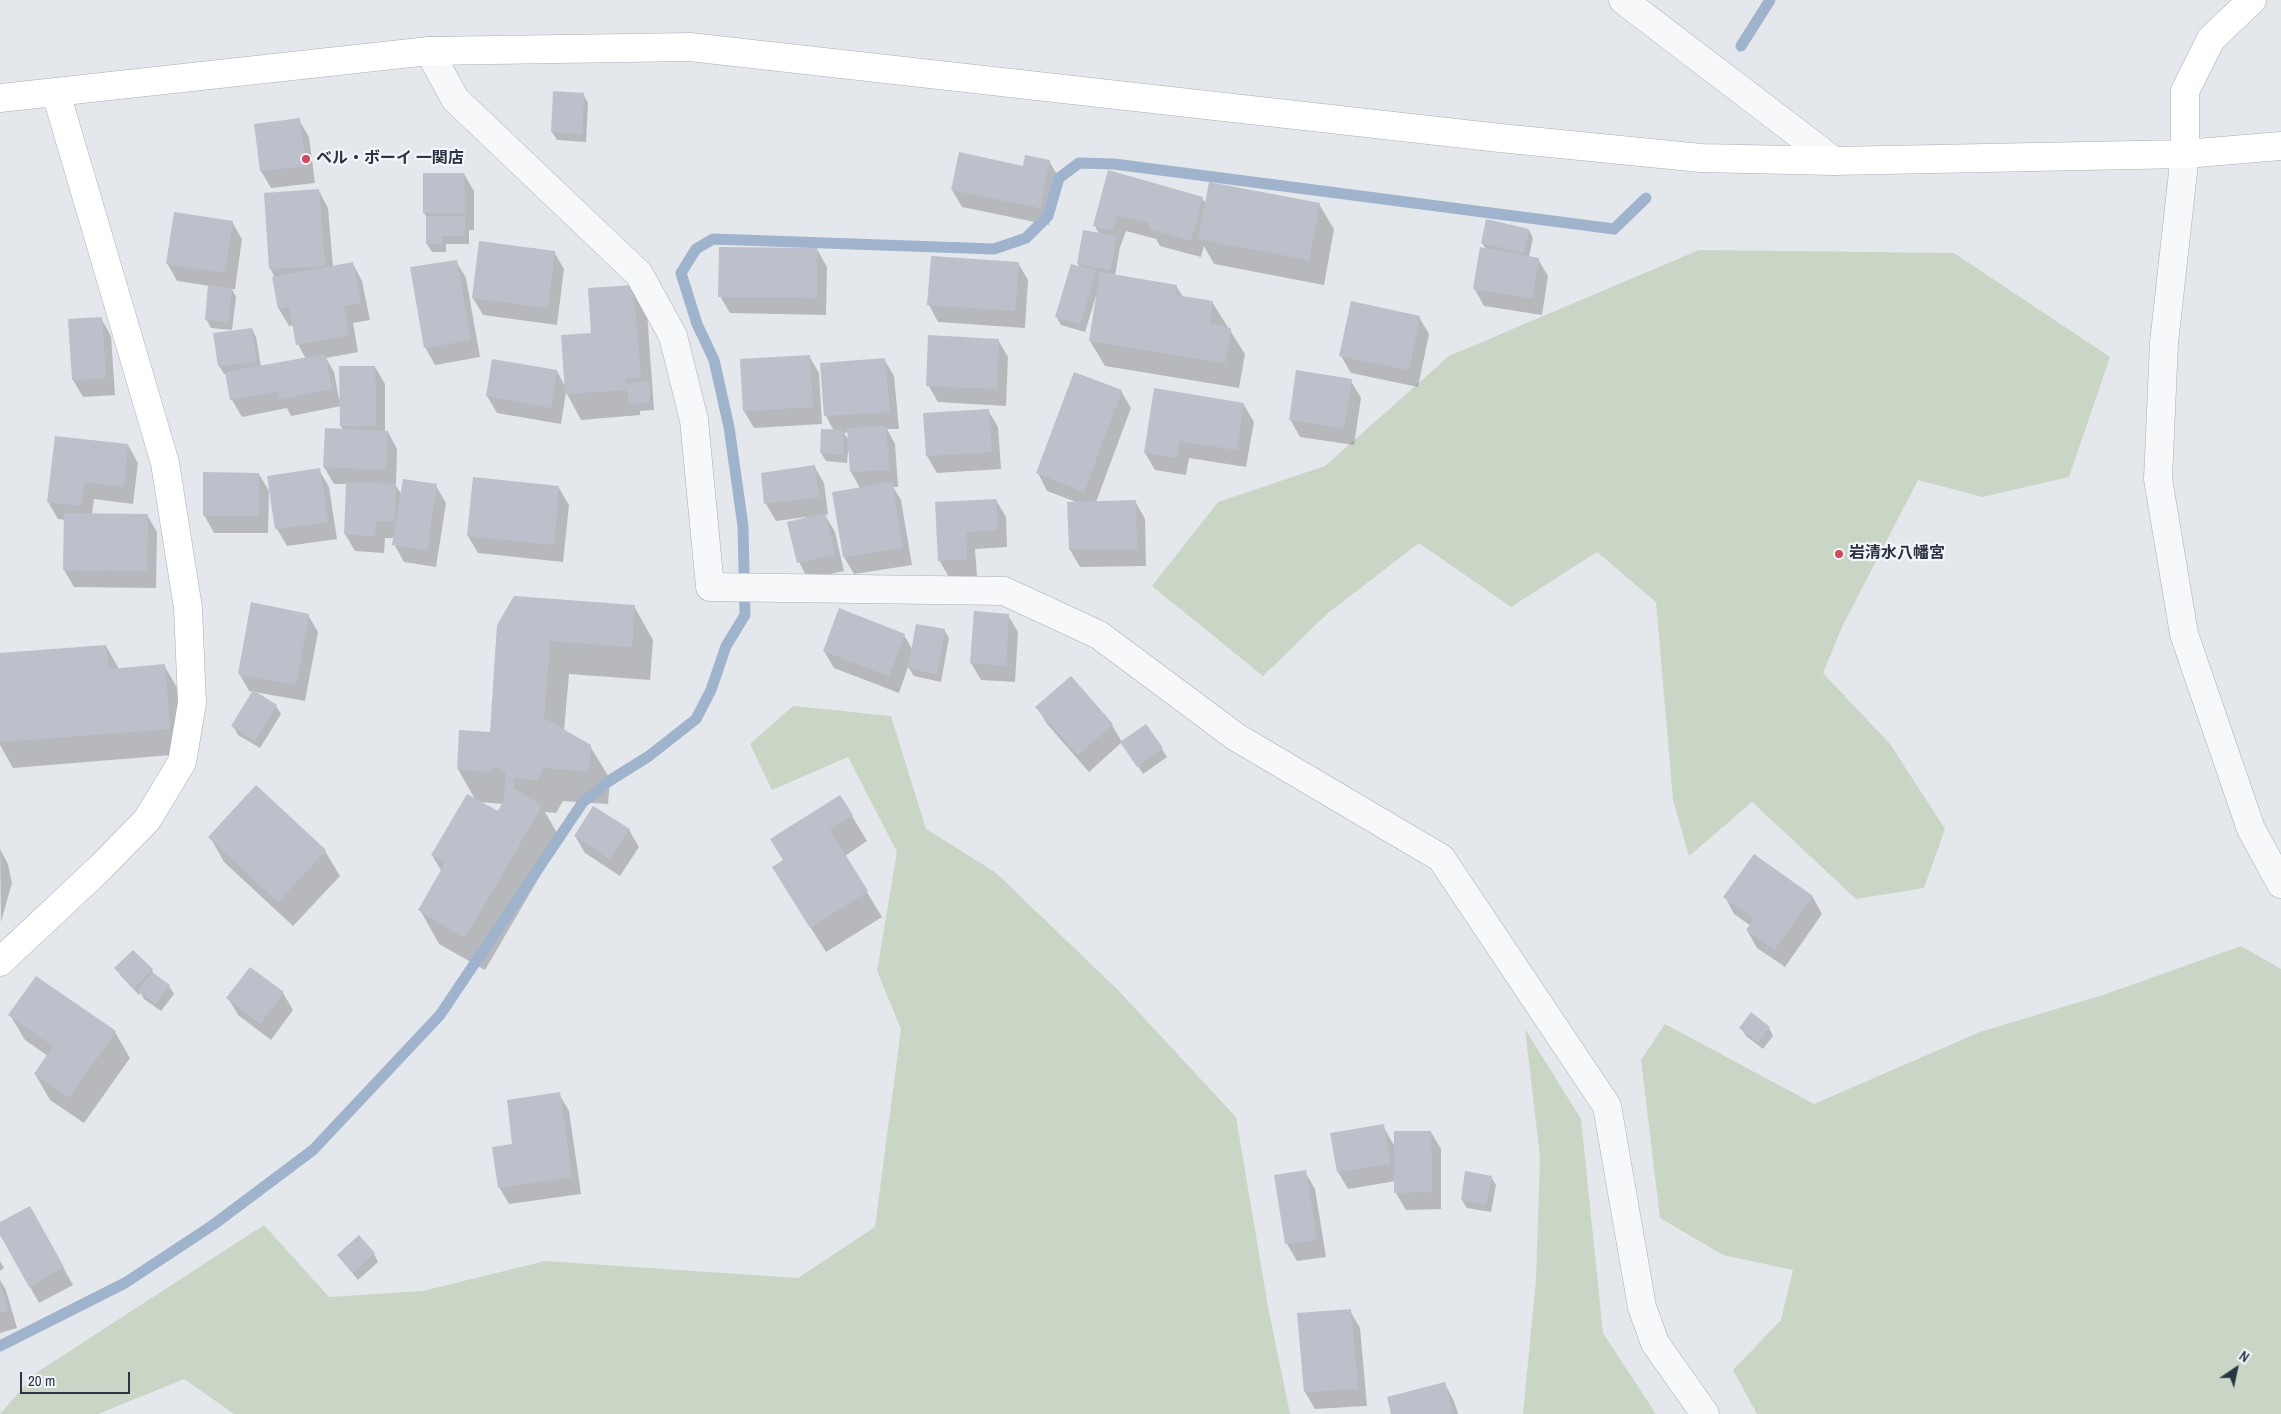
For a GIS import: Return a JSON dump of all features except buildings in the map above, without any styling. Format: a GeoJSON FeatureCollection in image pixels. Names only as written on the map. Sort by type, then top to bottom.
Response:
{"type":"FeatureCollection","features":[{"type":"Feature","properties":{"kind":"street"},"geometry":{"type":"LineString","coordinates":[[1623,0],[1834,161]]}},
{"type":"Feature","properties":{"kind":"street"},"geometry":{"type":"LineString","coordinates":[[2252,0],[2211,39],[2185,90],[2185,154],[2164,342],[2158,479],[2184,634],[2251,829],[2281,884]]}},
{"type":"Feature","properties":{"kind":"street"},"geometry":{"type":"LineString","coordinates":[[0,98],[429,51],[690,47],[1500,138],[1701,158],[1834,161],[2185,154],[2281,146]]}},
{"type":"Feature","properties":{"kind":"street"},"geometry":{"type":"LineString","coordinates":[[429,51],[455,99],[639,274],[673,336],[694,420],[710,587],[1004,590],[1099,635],[1236,737],[1441,858],[1607,1106],[1642,1307],[1655,1343],[1705,1414]]}},
{"type":"Feature","properties":{"kind":"street"},"geometry":{"type":"LineString","coordinates":[[0,962],[101,867],[147,820],[182,762],[192,703],[188,608],[165,463],[56,93]]}},
{"type":"Feature","properties":{"kind":"green space"},"geometry":{"type":"Polygon","coordinates":[[[1699,250],[1954,253],[2110,357],[2069,477],[1982,497],[1918,480],[1842,627],[1823,673],[1890,744],[1945,829],[1924,888],[1856,899],[1752,802],[1689,856],[1673,800],[1656,602],[1597,552],[1511,607],[1419,543],[1328,613],[1263,676],[1152,586],[1218,502],[1325,466],[1449,356],[1699,250]]]}},
{"type":"Feature","properties":{"kind":"green space"},"geometry":{"type":"Polygon","coordinates":[[[793,706],[891,716],[926,829],[995,872],[1118,990],[1236,1117],[1268,1307],[1290,1414],[234,1414],[184,1379],[98,1414],[0,1414],[36,1373],[264,1225],[329,1297],[423,1291],[545,1261],[798,1278],[875,1227],[901,1029],[877,971],[897,852],[848,757],[772,790],[750,744],[793,706]]]}},
{"type":"Feature","properties":{"kind":"green space"},"geometry":{"type":"Polygon","coordinates":[[[2241,946],[2281,969],[2281,1414],[1757,1414],[1733,1370],[1781,1320],[1793,1270],[1723,1255],[1660,1218],[1641,1060],[1665,1024],[1814,1104],[1980,1032],[2106,994],[2241,946]]]}},
{"type":"Feature","properties":{"kind":"green space"},"geometry":{"type":"Polygon","coordinates":[[[1525,1029],[1581,1119],[1603,1333],[1656,1414],[1523,1414],[1536,1279],[1540,1157],[1525,1029]]]}},
{"type":"Feature","properties":{"kind":"waterway"},"geometry":{"type":"LineString","coordinates":[[1741,46],[1770,0]]}},
{"type":"Feature","properties":{"kind":"waterway"},"geometry":{"type":"LineString","coordinates":[[0,1346],[125,1283],[213,1225],[313,1150],[440,1015],[583,802],[609,781],[649,756],[696,719],[711,690],[726,646],[745,615],[743,526],[729,427],[714,360],[697,324],[681,273],[696,249],[713,239],[994,249],[1026,238],[1048,216],[1059,178],[1079,163],[1114,164],[1614,229],[1646,198]]}},
{"type":"Feature","properties":{"kind":"place","name":"ベル・ボーイ 一関店"},"geometry":{"type":"Point","coordinates":[306,159]}},
{"type":"Feature","properties":{"kind":"place","name":"岩清水八幡宮"},"geometry":{"type":"Point","coordinates":[1839,554]}}]}
